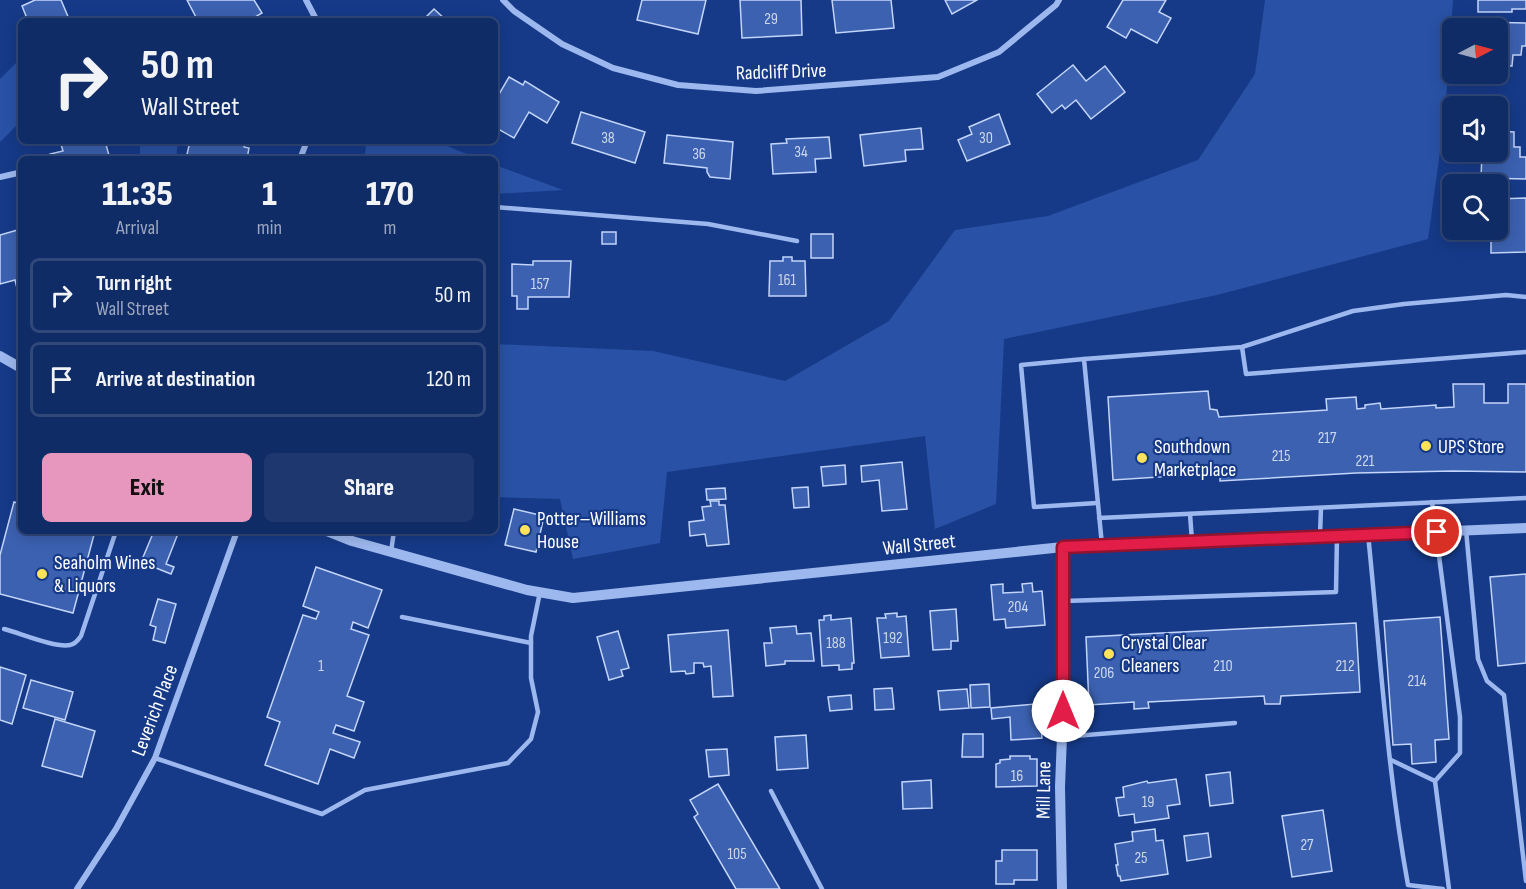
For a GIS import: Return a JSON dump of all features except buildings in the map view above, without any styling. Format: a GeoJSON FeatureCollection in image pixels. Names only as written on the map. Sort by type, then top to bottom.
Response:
{"type":"FeatureCollection","features":[{"type":"Feature","properties":{"kind":"street"},"geometry":{"type":"LineString","coordinates":[[306,0],[315,18]]}},
{"type":"Feature","properties":{"kind":"street","name":"Radcliff Drive"},"geometry":{"type":"LineString","coordinates":[[503,0],[513,11],[562,44],[613,68],[678,85],[756,91],[938,76],[999,52],[1056,5],[1059,0]]}},
{"type":"Feature","properties":{"kind":"street"},"geometry":{"type":"LineString","coordinates":[[0,177],[18,173]]}},
{"type":"Feature","properties":{"kind":"street"},"geometry":{"type":"LineString","coordinates":[[0,356],[18,366]]}},
{"type":"Feature","properties":{"kind":"street","name":"Wall Street"},"geometry":{"type":"LineString","coordinates":[[334,534],[352,541],[540,592],[573,598],[1063,547],[1526,528]]}},
{"type":"Feature","properties":{"kind":"street","name":"Leverich Place"},"geometry":{"type":"LineString","coordinates":[[77,889],[116,829],[156,758],[236,534]]}},
{"type":"Feature","properties":{"kind":"street","name":"Mill Lane"},"geometry":{"type":"LineString","coordinates":[[1062,889],[1060,787],[1063,547]]}},
{"type":"Feature","properties":{"kind":"lane"},"geometry":{"type":"LineString","coordinates":[[498,207],[708,224],[797,241]]}},
{"type":"Feature","properties":{"kind":"lane"},"geometry":{"type":"LineString","coordinates":[[1098,503],[1034,507],[1021,365],[1242,347],[1353,311],[1495,296],[1526,297]]}},
{"type":"Feature","properties":{"kind":"lane"},"geometry":{"type":"LineString","coordinates":[[1242,347],[1246,374],[1526,352]]}},
{"type":"Feature","properties":{"kind":"lane"},"geometry":{"type":"LineString","coordinates":[[1084,359],[1102,545]]}},
{"type":"Feature","properties":{"kind":"lane"},"geometry":{"type":"LineString","coordinates":[[1099,518],[1526,498]]}},
{"type":"Feature","properties":{"kind":"lane"},"geometry":{"type":"LineString","coordinates":[[1432,502],[1460,717],[1460,753],[1435,781],[1449,889]]}},
{"type":"Feature","properties":{"kind":"lane"},"geometry":{"type":"LineString","coordinates":[[1320,536],[1321,507]]}},
{"type":"Feature","properties":{"kind":"lane"},"geometry":{"type":"LineString","coordinates":[[1190,514],[1192,541]]}},
{"type":"Feature","properties":{"kind":"lane"},"geometry":{"type":"LineString","coordinates":[[1466,530],[1478,659],[1487,681],[1504,695],[1526,881]]}},
{"type":"Feature","properties":{"kind":"lane"},"geometry":{"type":"LineString","coordinates":[[4,629],[57,644],[68,646],[75,643],[81,636],[115,534]]}},
{"type":"Feature","properties":{"kind":"lane"},"geometry":{"type":"LineString","coordinates":[[391,552],[394,534]]}},
{"type":"Feature","properties":{"kind":"lane"},"geometry":{"type":"LineString","coordinates":[[1368,534],[1391,760],[1408,885],[1443,889]]}},
{"type":"Feature","properties":{"kind":"lane"},"geometry":{"type":"LineString","coordinates":[[1064,601],[1336,592],[1337,536]]}},
{"type":"Feature","properties":{"kind":"lane"},"geometry":{"type":"LineString","coordinates":[[156,758],[322,814],[365,790],[508,763],[531,739],[538,712],[531,678],[531,643],[540,592]]}},
{"type":"Feature","properties":{"kind":"lane"},"geometry":{"type":"LineString","coordinates":[[402,617],[531,643]]}},
{"type":"Feature","properties":{"kind":"lane"},"geometry":{"type":"LineString","coordinates":[[1062,737],[1235,723]]}},
{"type":"Feature","properties":{"kind":"lane"},"geometry":{"type":"LineString","coordinates":[[1391,760],[1435,781]]}},
{"type":"Feature","properties":{"kind":"lane"},"geometry":{"type":"LineString","coordinates":[[771,791],[822,889]]}},
{"type":"Feature","properties":{"kind":"shaded area"},"geometry":{"type":"Polygon","coordinates":[[[1265,0],[1453,0],[1452,18],[1442,18],[1442,84],[1447,84],[1446,96],[1442,96],[1442,137],[1428,239],[1217,295],[1004,339],[996,504],[935,529],[925,436],[667,472],[660,543],[573,559],[560,499],[498,497],[498,344],[653,351],[785,381],[889,321],[955,230],[1048,216],[1198,160],[1255,74],[1265,0]]]}},
{"type":"Feature","properties":{"kind":"shaded area"},"geometry":{"type":"Polygon","coordinates":[[[18,61],[18,124],[0,142],[0,79],[18,61]]]}},
{"type":"Feature","properties":{"kind":"shaded area"},"geometry":{"type":"Polygon","coordinates":[[[140,144],[178,144],[176,156],[140,156],[140,144]]]}},
{"type":"Feature","properties":{"kind":"shaded area"},"geometry":{"type":"Polygon","coordinates":[[[366,144],[442,144],[472,156],[364,156],[366,144]]]}},
{"type":"Feature","properties":{"kind":"shaded area"},"geometry":{"type":"Polygon","coordinates":[[[498,166],[563,190],[498,194],[498,166]]]}},
{"type":"Feature","properties":{"kind":"place","name":"UPS Store"},"geometry":{"type":"Point","coordinates":[1426,446]}},
{"type":"Feature","properties":{"kind":"place","name":"Southdown Marketplace"},"geometry":{"type":"Point","coordinates":[1142,458]}},
{"type":"Feature","properties":{"kind":"place","name":"Potter–Williams House"},"geometry":{"type":"Point","coordinates":[525,530]}},
{"type":"Feature","properties":{"kind":"place","name":"Seaholm Wines & Liquors"},"geometry":{"type":"Point","coordinates":[42,574]}},
{"type":"Feature","properties":{"kind":"place","name":"Crystal Clear Cleaners"},"geometry":{"type":"Point","coordinates":[1109,654]}},
{"type":"Feature","properties":{"kind":"route"},"geometry":{"type":"LineString","coordinates":[[1063,711],[1063,547],[1437,532]]}}]}
